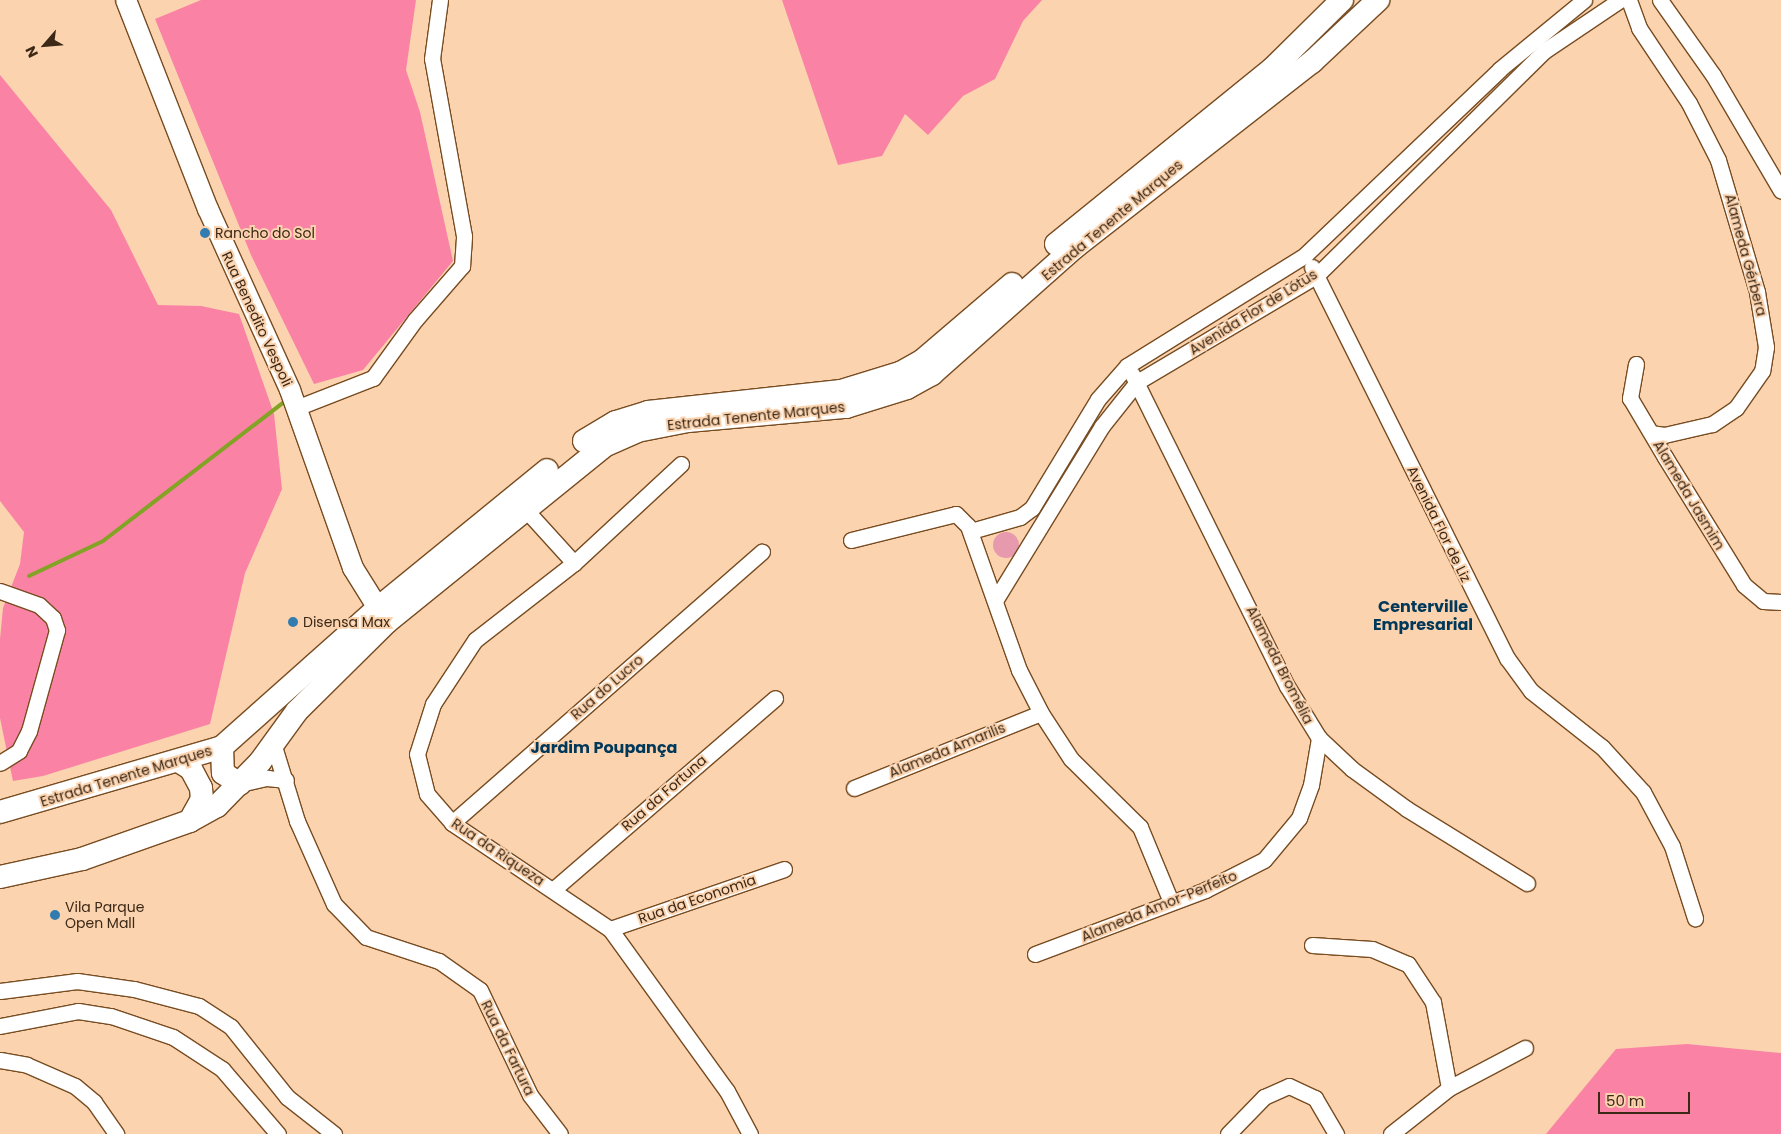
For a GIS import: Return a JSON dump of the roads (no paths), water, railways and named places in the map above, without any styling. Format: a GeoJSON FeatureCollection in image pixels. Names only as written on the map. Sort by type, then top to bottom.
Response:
{"type":"FeatureCollection","features":[{"type":"Feature","properties":{"kind":"main road","name":"Estrada Tenente Marques"},"geometry":{"type":"LineString","coordinates":[[0,812],[180,762],[222,747],[245,729],[378,608],[572,450],[616,422],[685,404],[841,390],[900,373],[922,360],[1127,182],[1280,62],[1342,0]]}},
{"type":"Feature","properties":{"kind":"main road","name":"Estrada Tenente Marques"},"geometry":{"type":"LineString","coordinates":[[0,877],[82,859],[190,821],[217,806],[240,784],[297,711],[387,622],[594,452],[637,431],[688,421],[846,407],[907,388],[932,374],[1076,247],[1312,62],[1378,0]]}},
{"type":"Feature","properties":{"kind":"main road"},"geometry":{"type":"LineString","coordinates":[[245,729],[273,743]]}},
{"type":"Feature","properties":{"kind":"main road"},"geometry":{"type":"LineString","coordinates":[[222,747],[223,773],[240,784]]}},
{"type":"Feature","properties":{"kind":"main road"},"geometry":{"type":"LineString","coordinates":[[180,762],[191,769],[201,788],[202,799],[190,821]]}},
{"type":"Feature","properties":{"kind":"street","name":"Rua Benedito Vespoli"},"geometry":{"type":"LineString","coordinates":[[126,0],[208,209],[296,408],[353,568],[378,608]]}},
{"type":"Feature","properties":{"kind":"street"},"geometry":{"type":"LineString","coordinates":[[296,408],[373,378],[414,320],[462,266],[464,236],[432,59],[440,0]]}},
{"type":"Feature","properties":{"kind":"street","name":"Avenida Flor de Lótus"},"geometry":{"type":"LineString","coordinates":[[970,531],[1020,517],[1032,508],[1098,399],[1127,366],[1306,255],[1506,64],[1584,0]]}},
{"type":"Feature","properties":{"kind":"street","name":"Alameda Gérbera"},"geometry":{"type":"LineString","coordinates":[[1629,0],[1639,28]]}},
{"type":"Feature","properties":{"kind":"street"},"geometry":{"type":"LineString","coordinates":[[1660,0],[1713,75],[1781,191]]}},
{"type":"Feature","properties":{"kind":"street","name":"Avenida Flor de Lótus"},"geometry":{"type":"LineString","coordinates":[[996,599],[1102,426],[1137,382],[1317,275],[1544,51],[1614,2]]}},
{"type":"Feature","properties":{"kind":"street","name":"Alameda Gérbera"},"geometry":{"type":"LineString","coordinates":[[1614,2],[1639,28],[1689,103],[1718,160],[1757,292],[1766,347],[1762,371],[1736,408],[1712,424],[1664,435],[1652,434]]}},
{"type":"Feature","properties":{"kind":"street","name":"Avenida Flor de Liz"},"geometry":{"type":"LineString","coordinates":[[1306,255],[1507,658],[1531,691],[1602,747],[1642,792],[1672,846],[1695,918]]}},
{"type":"Feature","properties":{"kind":"street","name":"Alameda Jasmim"},"geometry":{"type":"LineString","coordinates":[[1636,364],[1630,398],[1744,585],[1763,601],[1781,602]]}},
{"type":"Feature","properties":{"kind":"street","name":"Alameda Bromélia"},"geometry":{"type":"LineString","coordinates":[[1127,366],[1137,382],[1288,686],[1319,738],[1399,803],[1527,883]]}},
{"type":"Feature","properties":{"kind":"street","name":"Rua da Riqueza"},"geometry":{"type":"LineString","coordinates":[[681,464],[574,563],[475,640],[433,704],[418,754],[420,780],[452,823],[554,889],[610,929],[727,1091],[750,1134]]}},
{"type":"Feature","properties":{"kind":"street"},"geometry":{"type":"LineString","coordinates":[[525,509],[574,563]]}},
{"type":"Feature","properties":{"kind":"street"},"geometry":{"type":"LineString","coordinates":[[851,540],[956,514],[970,531],[1020,670],[1041,713],[1071,759],[1140,826],[1172,902]]}},
{"type":"Feature","properties":{"kind":"street","name":"Rua do Lucro"},"geometry":{"type":"LineString","coordinates":[[452,823],[762,552]]}},
{"type":"Feature","properties":{"kind":"street"},"geometry":{"type":"LineString","coordinates":[[0,591],[38,605],[54,618],[57,630],[29,731],[19,751],[0,763]]}},
{"type":"Feature","properties":{"kind":"street","name":"Rua da Fortuna"},"geometry":{"type":"LineString","coordinates":[[554,889],[775,698]]}},
{"type":"Feature","properties":{"kind":"street","name":"Alameda Amarilis"},"geometry":{"type":"LineString","coordinates":[[854,788],[1041,713]]}},
{"type":"Feature","properties":{"kind":"street","name":"Alameda Amor-Perfeito"},"geometry":{"type":"LineString","coordinates":[[1035,954],[1238,875],[1264,860],[1285,839],[1311,785],[1319,738]]}},
{"type":"Feature","properties":{"kind":"street","name":"Rua da Fartura"},"geometry":{"type":"LineString","coordinates":[[273,743],[305,843],[334,904],[366,937],[439,961],[480,990],[530,1095],[560,1134]]}},
{"type":"Feature","properties":{"kind":"street"},"geometry":{"type":"LineString","coordinates":[[240,784],[267,778],[286,780]]}},
{"type":"Feature","properties":{"kind":"street","name":"Rua da Economia"},"geometry":{"type":"LineString","coordinates":[[610,929],[784,869]]}},
{"type":"Feature","properties":{"kind":"street"},"geometry":{"type":"LineString","coordinates":[[1312,945],[1372,949],[1408,964],[1433,1002],[1449,1088]]}},
{"type":"Feature","properties":{"kind":"street"},"geometry":{"type":"LineString","coordinates":[[0,991],[78,981],[142,990],[199,1006],[232,1028],[287,1097],[334,1134]]}},
{"type":"Feature","properties":{"kind":"street"},"geometry":{"type":"LineString","coordinates":[[0,1026],[78,1011],[111,1016],[173,1037],[222,1069],[278,1134]]}},
{"type":"Feature","properties":{"kind":"street"},"geometry":{"type":"LineString","coordinates":[[1391,1134],[1449,1088],[1526,1048]]}},
{"type":"Feature","properties":{"kind":"street"},"geometry":{"type":"LineString","coordinates":[[0,1060],[28,1065],[75,1086],[94,1102],[116,1134]]}},
{"type":"Feature","properties":{"kind":"street"},"geometry":{"type":"LineString","coordinates":[[1228,1134],[1264,1097],[1289,1086],[1315,1098],[1336,1134]]}},
{"type":"Feature","properties":{"kind":"waterway"},"geometry":{"type":"LineString","coordinates":[[29,576],[103,541],[284,402]]}},
{"type":"Feature","properties":{"kind":"place","name":"Rancho do Sol"},"geometry":{"type":"Point","coordinates":[205,233]}},
{"type":"Feature","properties":{"kind":"place","name":"Disensa Max"},"geometry":{"type":"Point","coordinates":[293,622]}},
{"type":"Feature","properties":{"kind":"place","name":"Vila Parque Open Mall"},"geometry":{"type":"Point","coordinates":[55,915]}},
{"type":"Feature","properties":{"kind":"district","name":"Centerville Empresarial"},"geometry":{"type":"Point","coordinates":[1423,616]}},
{"type":"Feature","properties":{"kind":"district","name":"Jardim Poupança"},"geometry":{"type":"Point","coordinates":[604,748]}}]}
